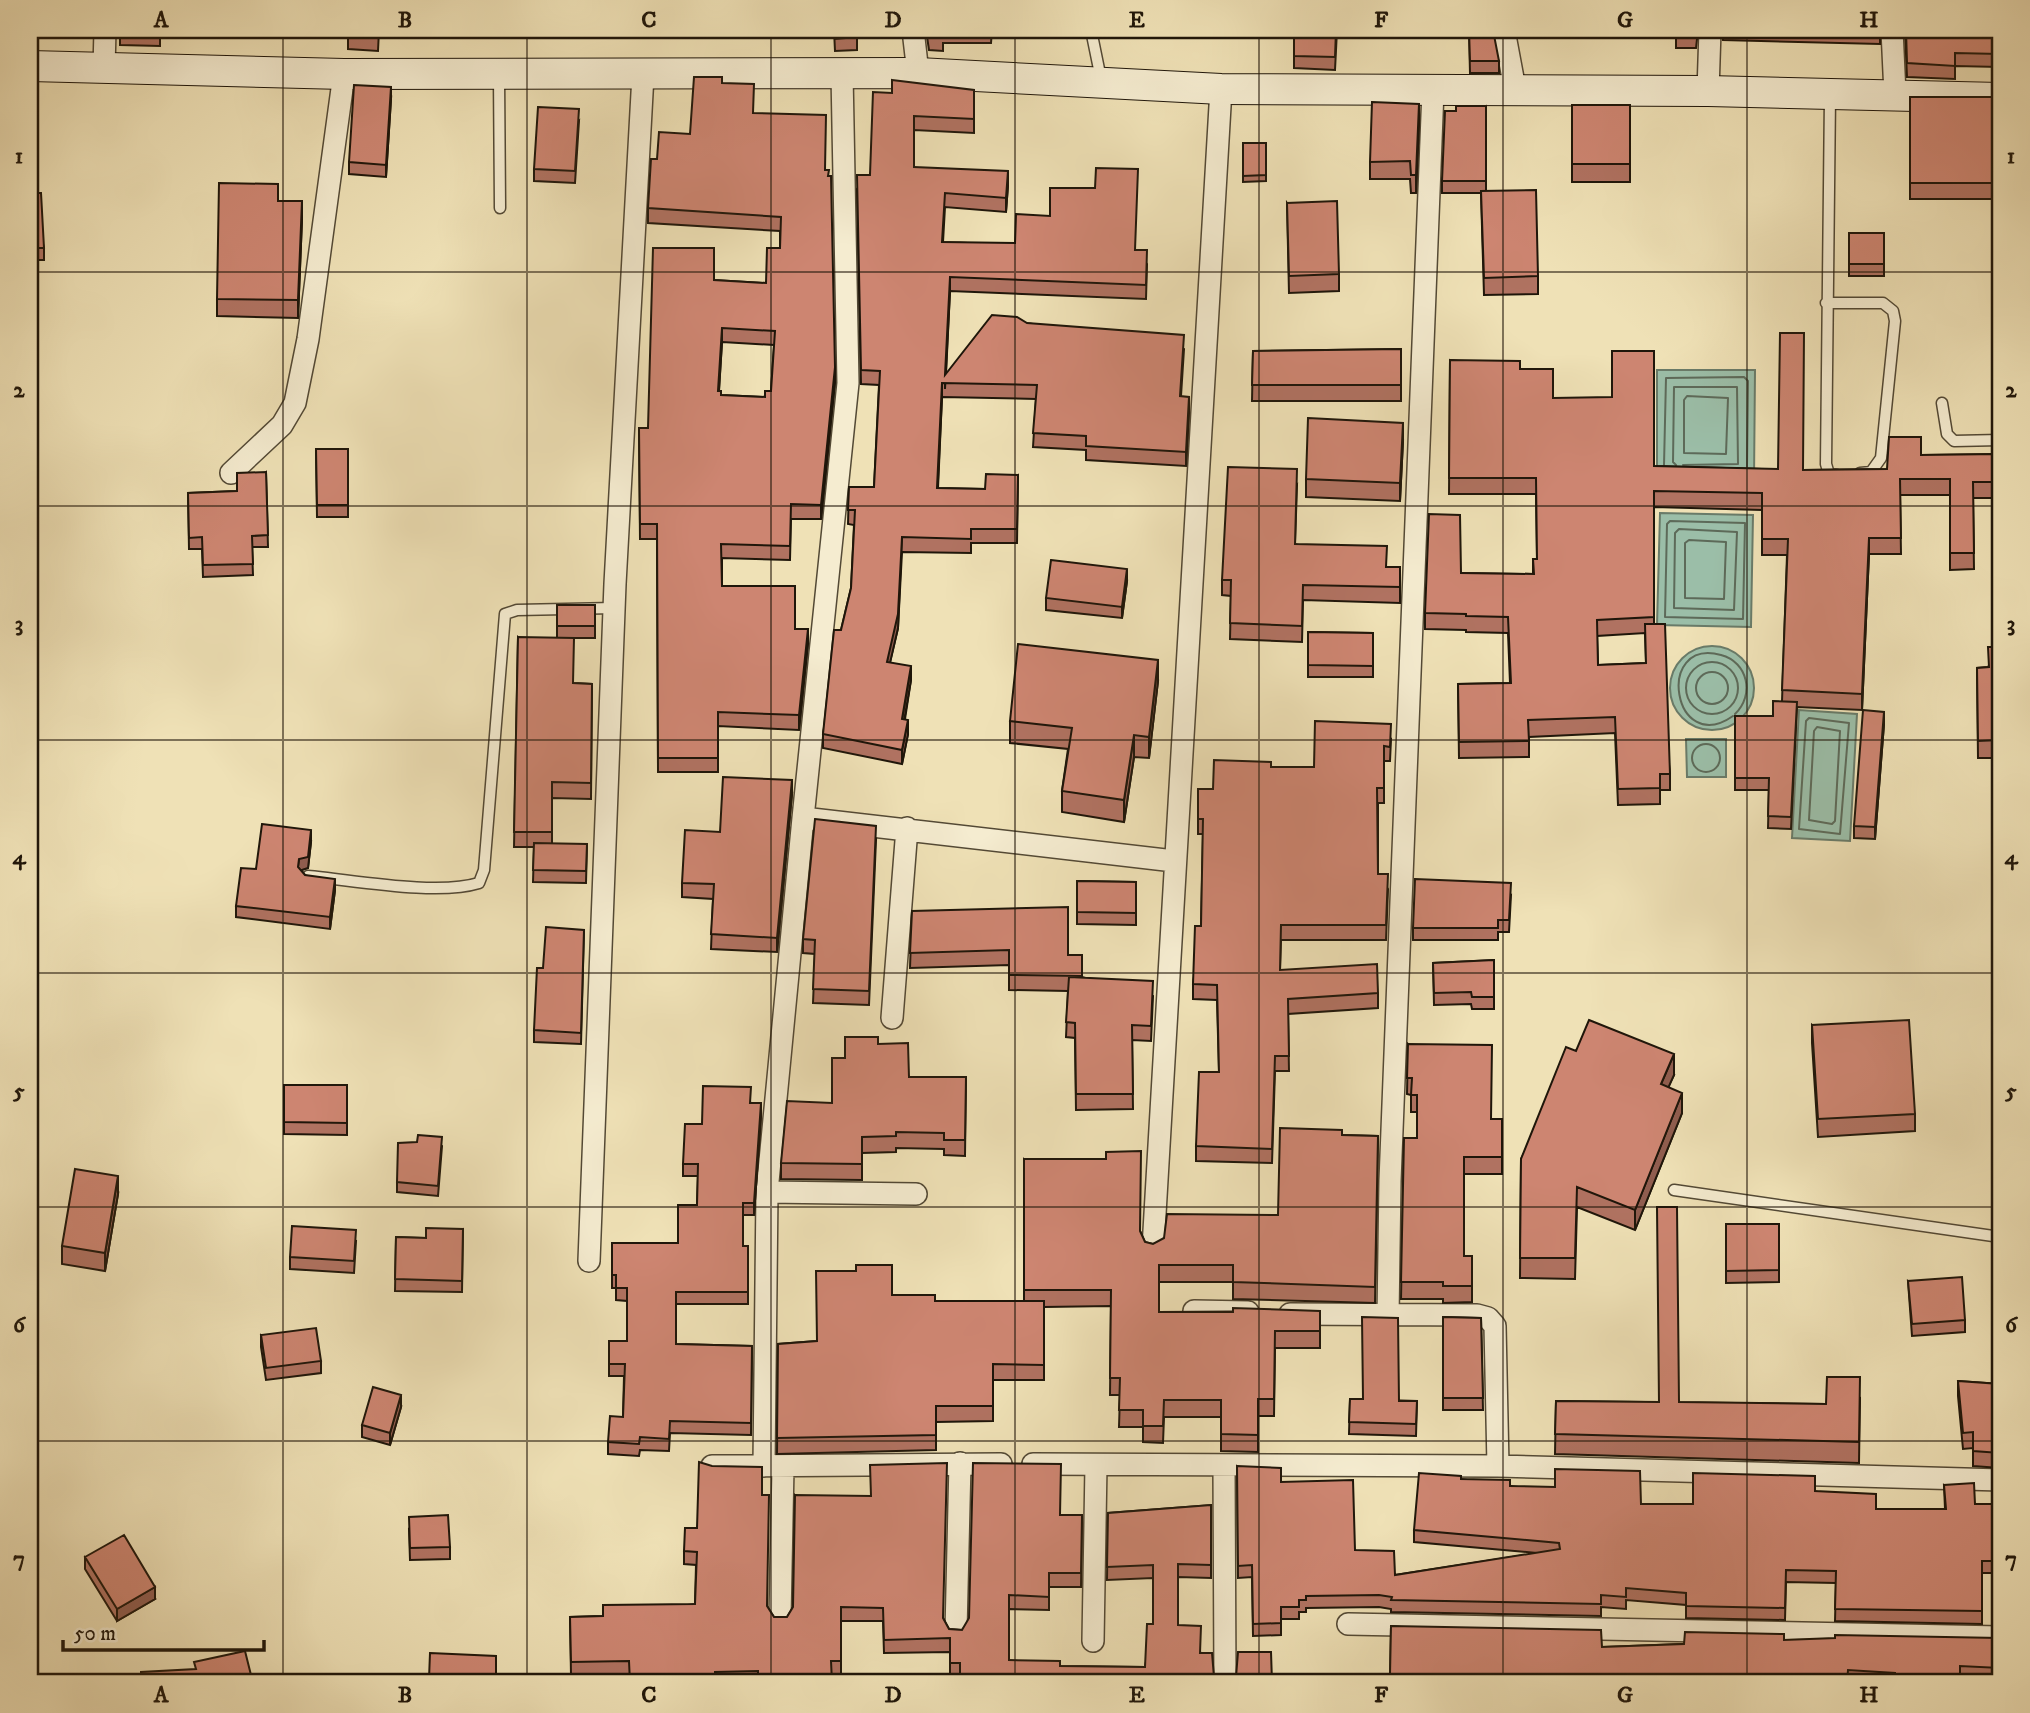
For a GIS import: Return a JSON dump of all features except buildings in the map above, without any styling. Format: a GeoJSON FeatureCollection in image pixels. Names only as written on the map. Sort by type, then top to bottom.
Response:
{"type":"FeatureCollection","features":[{"type":"Feature","properties":{"kind":"street"},"geometry":{"type":"LineString","coordinates":[[104,68],[105,30]]}},
{"type":"Feature","properties":{"kind":"street"},"geometry":{"type":"LineString","coordinates":[[913,30],[918,73]]}},
{"type":"Feature","properties":{"kind":"street"},"geometry":{"type":"LineString","coordinates":[[1504,30],[1515,89]]}},
{"type":"Feature","properties":{"kind":"street"},"geometry":{"type":"LineString","coordinates":[[1708,91],[1710,30]]}},
{"type":"Feature","properties":{"kind":"street"},"geometry":{"type":"LineString","coordinates":[[1892,30],[1895,94]]}},
{"type":"Feature","properties":{"kind":"street"},"geometry":{"type":"LineString","coordinates":[[30,66],[344,74],[918,73],[1221,89],[1708,91],[2000,98]]}},
{"type":"Feature","properties":{"kind":"street"},"geometry":{"type":"LineString","coordinates":[[231,472],[282,425],[295,403],[310,327],[344,74]]}},
{"type":"Feature","properties":{"kind":"street"},"geometry":{"type":"LineString","coordinates":[[780,1619],[767,1192],[848,383],[842,74]]}},
{"type":"Feature","properties":{"kind":"street"},"geometry":{"type":"LineString","coordinates":[[589,1261],[614,608],[643,75]]}},
{"type":"Feature","properties":{"kind":"street"},"geometry":{"type":"LineString","coordinates":[[1153,1248],[1198,337],[1221,89]]}},
{"type":"Feature","properties":{"kind":"street"},"geometry":{"type":"LineString","coordinates":[[1388,1317],[1390,1181],[1433,90]]}},
{"type":"Feature","properties":{"kind":"street"},"geometry":{"type":"LineString","coordinates":[[803,818],[1174,861]]}},
{"type":"Feature","properties":{"kind":"street"},"geometry":{"type":"LineString","coordinates":[[892,1018],[907,828]]}},
{"type":"Feature","properties":{"kind":"street"},"geometry":{"type":"LineString","coordinates":[[767,1192],[916,1194]]}},
{"type":"Feature","properties":{"kind":"street"},"geometry":{"type":"LineString","coordinates":[[1194,1311],[1388,1317],[1477,1315],[1488,1318],[1495,1326],[1498,1465]]}},
{"type":"Feature","properties":{"kind":"street"},"geometry":{"type":"LineString","coordinates":[[956,1632],[960,1463]]}},
{"type":"Feature","properties":{"kind":"street"},"geometry":{"type":"LineString","coordinates":[[712,1465],[1498,1465],[2000,1480]]}},
{"type":"Feature","properties":{"kind":"street"},"geometry":{"type":"LineString","coordinates":[[1093,1641],[1096,1465]]}},
{"type":"Feature","properties":{"kind":"street"},"geometry":{"type":"LineString","coordinates":[[1224,1465],[1224,1683]]}},
{"type":"Feature","properties":{"kind":"street"},"geometry":{"type":"LineString","coordinates":[[1348,1624],[2000,1637]]}},
{"type":"Feature","properties":{"kind":"lane"},"geometry":{"type":"LineString","coordinates":[[1091,30],[1101,82]]}},
{"type":"Feature","properties":{"kind":"lane"},"geometry":{"type":"LineString","coordinates":[[499,73],[500,208]]}},
{"type":"Feature","properties":{"kind":"lane"},"geometry":{"type":"LineString","coordinates":[[1826,303],[1883,303],[1893,311],[1895,321],[1881,458],[1871,472],[1832,475],[1827,469],[1826,303],[1830,94]]}},
{"type":"Feature","properties":{"kind":"lane"},"geometry":{"type":"LineString","coordinates":[[1942,403],[1947,434],[1954,441],[2000,440]]}},
{"type":"Feature","properties":{"kind":"lane"},"geometry":{"type":"LineString","coordinates":[[305,876],[417,886],[466,887],[479,883],[484,870],[505,614],[517,610],[614,608]]}},
{"type":"Feature","properties":{"kind":"lane"},"geometry":{"type":"LineString","coordinates":[[1674,1189],[2000,1237]]}},
{"type":"Feature","properties":{"kind":"water"},"geometry":{"type":"Polygon","coordinates":[[[1657,370],[1755,370],[1754,481],[1657,481],[1657,370]]]}},
{"type":"Feature","properties":{"kind":"water"},"geometry":{"type":"Polygon","coordinates":[[[1660,513],[1753,515],[1751,627],[1657,625],[1660,513]]]}},
{"type":"Feature","properties":{"kind":"water"},"geometry":{"type":"Polygon","coordinates":[[[1712,646],[1728,649],[1742,658],[1751,672],[1754,688],[1751,704],[1742,718],[1728,727],[1712,730],[1696,727],[1682,718],[1673,704],[1670,688],[1673,672],[1682,658],[1696,649],[1712,646]]]}},
{"type":"Feature","properties":{"kind":"water"},"geometry":{"type":"Polygon","coordinates":[[[1799,710],[1857,714],[1850,841],[1792,838],[1799,710]]]}},
{"type":"Feature","properties":{"kind":"water"},"geometry":{"type":"Polygon","coordinates":[[[1686,739],[1726,739],[1726,777],[1687,777],[1686,739]]]}}]}
